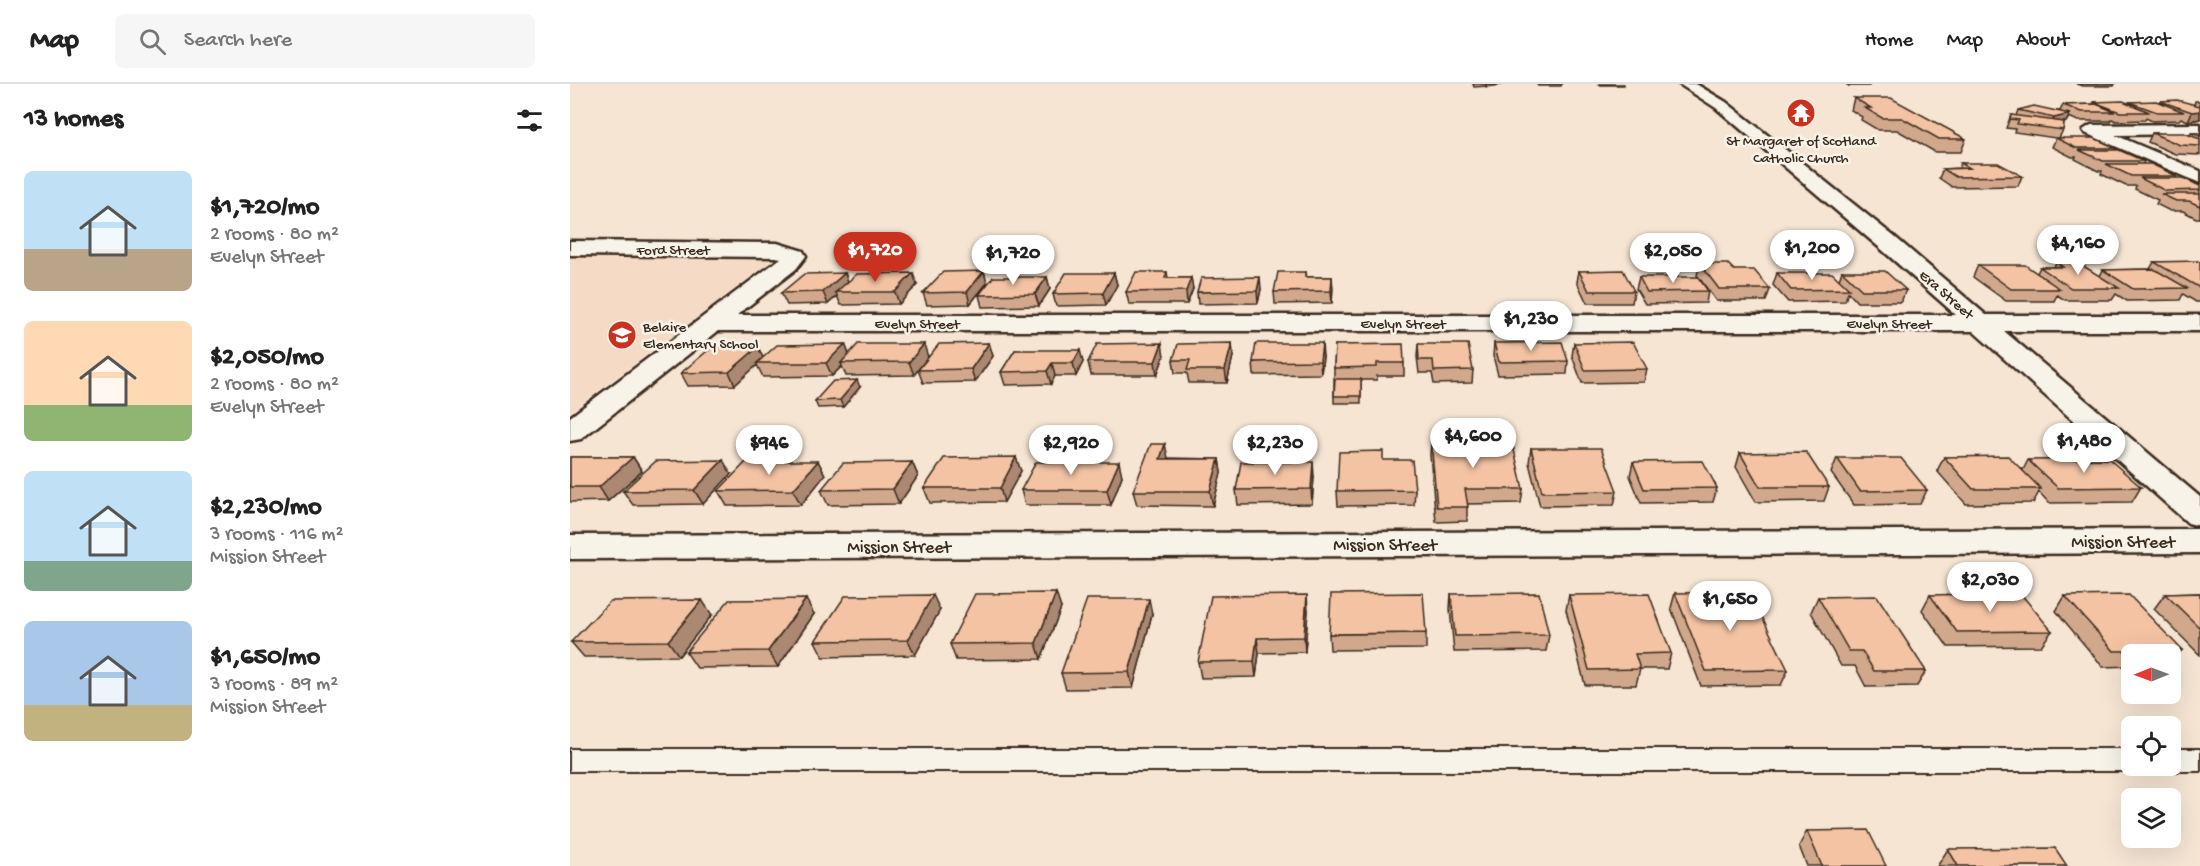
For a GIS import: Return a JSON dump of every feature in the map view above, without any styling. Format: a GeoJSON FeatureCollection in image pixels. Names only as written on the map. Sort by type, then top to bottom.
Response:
{"type":"FeatureCollection","features":[{"type":"Feature","properties":{"kind":"street","name":"Era Street"},"geometry":{"type":"LineString","coordinates":[[1686,84],[1720,105],[1981,324],[2200,515]]}},
{"type":"Feature","properties":{"kind":"street"},"geometry":{"type":"LineString","coordinates":[[2200,129],[2091,130],[2200,178]]}},
{"type":"Feature","properties":{"kind":"street","name":"Ford Street"},"geometry":{"type":"LineString","coordinates":[[570,248],[777,249],[795,256],[713,323]]}},
{"type":"Feature","properties":{"kind":"street","name":"Evelyn Street"},"geometry":{"type":"LineString","coordinates":[[713,323],[2200,323]]}},
{"type":"Feature","properties":{"kind":"street"},"geometry":{"type":"LineString","coordinates":[[570,432],[713,323]]}},
{"type":"Feature","properties":{"kind":"street","name":"Mission Street"},"geometry":{"type":"LineString","coordinates":[[570,547],[2200,541]]}},
{"type":"Feature","properties":{"kind":"lane"},"geometry":{"type":"LineString","coordinates":[[570,760],[2121,760]]}},
{"type":"Feature","properties":{"kind":"lane"},"geometry":{"type":"LineString","coordinates":[[2181,760],[2200,760]]}},
{"type":"Feature","properties":{"kind":"shaded area","name":"Belaire Elementary School"},"geometry":{"type":"Polygon","coordinates":[[[570,257],[777,257],[570,412],[570,257]]]}},
{"type":"Feature","properties":{"kind":"building"},"geometry":{"type":"Polygon","coordinates":[[[1854,98],[1891,98],[1966,139],[1939,139],[1902,118],[1882,118],[1854,98]]]}},
{"type":"Feature","properties":{"kind":"building"},"geometry":{"type":"Polygon","coordinates":[[[2177,100],[2200,106],[2200,111],[2192,112],[2160,101],[2177,100]]]}},
{"type":"Feature","properties":{"kind":"building"},"geometry":{"type":"Polygon","coordinates":[[[2123,101],[2149,112],[2120,112],[2094,102],[2123,101]]]}},
{"type":"Feature","properties":{"kind":"building"},"geometry":{"type":"Polygon","coordinates":[[[2156,101],[2184,112],[2157,112],[2129,102],[2156,101]]]}},
{"type":"Feature","properties":{"kind":"building"},"geometry":{"type":"Polygon","coordinates":[[[2096,104],[2115,112],[2082,112],[2063,105],[2096,104]]]}},
{"type":"Feature","properties":{"kind":"building"},"geometry":{"type":"Polygon","coordinates":[[[2034,106],[2070,114],[2054,118],[2018,110],[2034,106]]]}},
{"type":"Feature","properties":{"kind":"building"},"geometry":{"type":"Polygon","coordinates":[[[2011,115],[2064,122],[2063,130],[2017,124],[2019,120],[2010,119],[2011,115]]]}},
{"type":"Feature","properties":{"kind":"building"},"geometry":{"type":"Polygon","coordinates":[[[2152,133],[2184,133],[2200,139],[2200,146],[2180,145],[2152,133]]]}},
{"type":"Feature","properties":{"kind":"building"},"geometry":{"type":"Polygon","coordinates":[[[2056,138],[2094,138],[2116,148],[2076,148],[2056,138]]]}},
{"type":"Feature","properties":{"kind":"building"},"geometry":{"type":"Polygon","coordinates":[[[2079,150],[2119,150],[2144,161],[2103,161],[2079,150]]]}},
{"type":"Feature","properties":{"kind":"building"},"geometry":{"type":"Polygon","coordinates":[[[1961,163],[1998,163],[2022,176],[1956,177],[1943,169],[1970,168],[1961,163]]]}},
{"type":"Feature","properties":{"kind":"building"},"geometry":{"type":"Polygon","coordinates":[[[2106,164],[2151,164],[2177,176],[2131,176],[2106,164]]]}},
{"type":"Feature","properties":{"kind":"building"},"geometry":{"type":"Polygon","coordinates":[[[2140,178],[2183,178],[2200,186],[2200,190],[2166,191],[2140,178]]]}},
{"type":"Feature","properties":{"kind":"building"},"geometry":{"type":"Polygon","coordinates":[[[2161,194],[2200,194],[2200,206],[2189,201],[2176,201],[2161,194]]]}},
{"type":"Feature","properties":{"kind":"building"},"geometry":{"type":"Polygon","coordinates":[[[2056,262],[2077,262],[2119,288],[2071,288],[2040,267],[2063,267],[2056,262]]]}},
{"type":"Feature","properties":{"kind":"building"},"geometry":{"type":"Polygon","coordinates":[[[2154,262],[2200,262],[2200,288],[2154,262]]]}},
{"type":"Feature","properties":{"kind":"building"},"geometry":{"type":"Polygon","coordinates":[[[1700,264],[1728,264],[1734,270],[1754,270],[1770,289],[1719,289],[1700,264]]]}},
{"type":"Feature","properties":{"kind":"building"},"geometry":{"type":"Polygon","coordinates":[[[1978,265],[2025,265],[2060,289],[2011,289],[1978,265]]]}},
{"type":"Feature","properties":{"kind":"building"},"geometry":{"type":"Polygon","coordinates":[[[2154,269],[2187,288],[2133,289],[2103,270],[2154,269]]]}},
{"type":"Feature","properties":{"kind":"building"},"geometry":{"type":"Polygon","coordinates":[[[1623,270],[1634,291],[1589,291],[1579,271],[1623,270]]]}},
{"type":"Feature","properties":{"kind":"building"},"geometry":{"type":"Polygon","coordinates":[[[984,271],[967,292],[923,293],[943,272],[984,271]]]}},
{"type":"Feature","properties":{"kind":"building"},"geometry":{"type":"Polygon","coordinates":[[[1842,271],[1885,271],[1906,290],[1862,290],[1842,271]]]}},
{"type":"Feature","properties":{"kind":"building"},"geometry":{"type":"Polygon","coordinates":[[[1136,272],[1167,272],[1165,278],[1191,278],[1186,291],[1126,292],[1136,272]]]}},
{"type":"Feature","properties":{"kind":"building"},"geometry":{"type":"Polygon","coordinates":[[[1278,272],[1305,272],[1305,277],[1332,277],[1331,291],[1274,292],[1278,272]]]}},
{"type":"Feature","properties":{"kind":"building"},"geometry":{"type":"Polygon","coordinates":[[[845,273],[823,292],[781,293],[804,274],[845,273]]]}},
{"type":"Feature","properties":{"kind":"building"},"geometry":{"type":"Polygon","coordinates":[[[913,273],[895,292],[836,292],[857,274],[913,273]]]}},
{"type":"Feature","properties":{"kind":"building"},"geometry":{"type":"Polygon","coordinates":[[[1066,273],[1114,273],[1103,293],[1053,294],[1066,273]]]}},
{"type":"Feature","properties":{"kind":"building"},"geometry":{"type":"Polygon","coordinates":[[[1777,273],[1832,273],[1849,289],[1791,290],[1777,273]]]}},
{"type":"Feature","properties":{"kind":"building"},"geometry":{"type":"Polygon","coordinates":[[[993,277],[1047,277],[1035,294],[979,295],[993,277]]]}},
{"type":"Feature","properties":{"kind":"building"},"geometry":{"type":"Polygon","coordinates":[[[1260,277],[1257,291],[1197,292],[1201,278],[1260,277]]]}},
{"type":"Feature","properties":{"kind":"building"},"geometry":{"type":"Polygon","coordinates":[[[1639,277],[1698,277],[1708,291],[1647,292],[1639,277]]]}},
{"type":"Feature","properties":{"kind":"building"},"geometry":{"type":"Polygon","coordinates":[[[1562,342],[1568,361],[1499,362],[1494,343],[1562,342]]]}},
{"type":"Feature","properties":{"kind":"building"},"geometry":{"type":"Polygon","coordinates":[[[1633,342],[1647,369],[1585,370],[1574,343],[1633,342]]]}},
{"type":"Feature","properties":{"kind":"building"},"geometry":{"type":"Polygon","coordinates":[[[989,343],[971,369],[918,370],[939,344],[989,343]]]}},
{"type":"Feature","properties":{"kind":"building"},"geometry":{"type":"Polygon","coordinates":[[[1162,343],[1155,362],[1088,362],[1097,344],[1162,343]]]}},
{"type":"Feature","properties":{"kind":"building"},"geometry":{"type":"Polygon","coordinates":[[[1232,343],[1225,370],[1187,370],[1190,360],[1173,360],[1178,344],[1232,343]]]}},
{"type":"Feature","properties":{"kind":"building"},"geometry":{"type":"Polygon","coordinates":[[[1256,343],[1322,343],[1320,361],[1253,362],[1256,343]]]}},
{"type":"Feature","properties":{"kind":"building"},"geometry":{"type":"Polygon","coordinates":[[[845,344],[826,363],[757,363],[777,345],[845,344]]]}},
{"type":"Feature","properties":{"kind":"building"},"geometry":{"type":"Polygon","coordinates":[[[858,344],[924,344],[909,362],[841,363],[858,344]]]}},
{"type":"Feature","properties":{"kind":"building"},"geometry":{"type":"Polygon","coordinates":[[[1403,344],[1404,363],[1377,363],[1377,367],[1334,368],[1335,345],[1403,344]]]}},
{"type":"Feature","properties":{"kind":"building"},"geometry":{"type":"Polygon","coordinates":[[[1418,344],[1468,344],[1473,370],[1434,371],[1433,360],[1419,360],[1418,344]]]}},
{"type":"Feature","properties":{"kind":"building"},"geometry":{"type":"Polygon","coordinates":[[[712,347],[758,347],[729,372],[681,373],[712,347]]]}},
{"type":"Feature","properties":{"kind":"building"},"geometry":{"type":"Polygon","coordinates":[[[1015,350],[1080,350],[1073,363],[1052,363],[1047,371],[1001,372],[1015,350]]]}},
{"type":"Feature","properties":{"kind":"building"},"geometry":{"type":"Polygon","coordinates":[[[1335,379],[1361,379],[1361,396],[1334,396],[1335,379]]]}},
{"type":"Feature","properties":{"kind":"building"},"geometry":{"type":"Polygon","coordinates":[[[857,380],[840,400],[815,401],[833,381],[857,380]]]}},
{"type":"Feature","properties":{"kind":"building"},"geometry":{"type":"Polygon","coordinates":[[[1431,441],[1512,441],[1523,489],[1465,489],[1468,507],[1437,507],[1431,441]]]}},
{"type":"Feature","properties":{"kind":"building"},"geometry":{"type":"Polygon","coordinates":[[[1151,444],[1165,444],[1160,459],[1219,459],[1210,491],[1133,491],[1151,444]]]}},
{"type":"Feature","properties":{"kind":"building"},"geometry":{"type":"Polygon","coordinates":[[[1531,448],[1601,448],[1617,491],[1542,492],[1531,448]]]}},
{"type":"Feature","properties":{"kind":"building"},"geometry":{"type":"Polygon","coordinates":[[[1383,451],[1383,460],[1412,460],[1415,490],[1337,491],[1339,452],[1383,451]]]}},
{"type":"Feature","properties":{"kind":"building"},"geometry":{"type":"Polygon","coordinates":[[[1806,452],[1829,487],[1760,487],[1740,453],[1806,452]]]}},
{"type":"Feature","properties":{"kind":"building"},"geometry":{"type":"Polygon","coordinates":[[[2008,456],[2041,489],[1973,489],[1944,457],[2008,456]]]}},
{"type":"Feature","properties":{"kind":"building"},"geometry":{"type":"Polygon","coordinates":[[[570,457],[633,457],[599,487],[570,487],[570,457]]]}},
{"type":"Feature","properties":{"kind":"building"},"geometry":{"type":"Polygon","coordinates":[[[1016,457],[1000,488],[924,488],[944,458],[1016,457]]]}},
{"type":"Feature","properties":{"kind":"building"},"geometry":{"type":"Polygon","coordinates":[[[1837,458],[1901,458],[1927,490],[1860,491],[1837,458]]]}},
{"type":"Feature","properties":{"kind":"building"},"geometry":{"type":"Polygon","coordinates":[[[2109,459],[2141,487],[2058,488],[2028,460],[2109,459]]]}},
{"type":"Feature","properties":{"kind":"building"},"geometry":{"type":"Polygon","coordinates":[[[723,460],[694,490],[623,491],[656,461],[723,460]]]}},
{"type":"Feature","properties":{"kind":"building"},"geometry":{"type":"Polygon","coordinates":[[[747,461],[818,461],[793,490],[718,491],[747,461]]]}},
{"type":"Feature","properties":{"kind":"building"},"geometry":{"type":"Polygon","coordinates":[[[1703,461],[1717,488],[1644,489],[1633,462],[1703,461]]]}},
{"type":"Feature","properties":{"kind":"building"},"geometry":{"type":"Polygon","coordinates":[[[912,462],[893,489],[821,490],[843,463],[912,462]]]}},
{"type":"Feature","properties":{"kind":"building"},"geometry":{"type":"Polygon","coordinates":[[[1036,462],[1119,462],[1107,490],[1021,490],[1036,462]]]}},
{"type":"Feature","properties":{"kind":"building"},"geometry":{"type":"Polygon","coordinates":[[[1241,462],[1313,462],[1311,489],[1236,490],[1241,462]]]}},
{"type":"Feature","properties":{"kind":"building"},"geometry":{"type":"Polygon","coordinates":[[[1750,592],[1788,670],[1706,671],[1675,593],[1750,592]]]}},
{"type":"Feature","properties":{"kind":"building"},"geometry":{"type":"Polygon","coordinates":[[[1056,593],[1036,643],[950,644],[975,594],[1056,593]]]}},
{"type":"Feature","properties":{"kind":"building"},"geometry":{"type":"Polygon","coordinates":[[[1423,593],[1426,633],[1329,634],[1331,594],[1423,593]]]}},
{"type":"Feature","properties":{"kind":"building"},"geometry":{"type":"Polygon","coordinates":[[[1539,593],[1549,635],[1455,636],[1451,594],[1539,593]]]}},
{"type":"Feature","properties":{"kind":"building"},"geometry":{"type":"Polygon","coordinates":[[[2020,593],[2052,631],[1957,632],[1930,595],[2020,593]]]}},
{"type":"Feature","properties":{"kind":"building"},"geometry":{"type":"Polygon","coordinates":[[[2200,593],[2200,628],[2165,594],[2200,593]]]}},
{"type":"Feature","properties":{"kind":"building"},"geometry":{"type":"Polygon","coordinates":[[[1649,594],[1671,653],[1635,654],[1640,669],[1589,670],[1569,595],[1649,594]]]}},
{"type":"Feature","properties":{"kind":"building"},"geometry":{"type":"Polygon","coordinates":[[[933,595],[908,640],[815,641],[845,596],[933,595]]]}},
{"type":"Feature","properties":{"kind":"building"},"geometry":{"type":"Polygon","coordinates":[[[1307,595],[1304,637],[1257,638],[1254,661],[1198,662],[1211,596],[1307,595]]]}},
{"type":"Feature","properties":{"kind":"building"},"geometry":{"type":"Polygon","coordinates":[[[2129,595],[2176,644],[2121,644],[2121,651],[2114,651],[2065,596],[2129,595]]]}},
{"type":"Feature","properties":{"kind":"building"},"geometry":{"type":"Polygon","coordinates":[[[1877,596],[1926,671],[1874,671],[1862,651],[1849,651],[1818,597],[1877,596]]]}},
{"type":"Feature","properties":{"kind":"building"},"geometry":{"type":"Polygon","coordinates":[[[806,599],[768,651],[686,652],[729,600],[806,599]]]}},
{"type":"Feature","properties":{"kind":"building"},"geometry":{"type":"Polygon","coordinates":[[[1087,599],[1149,599],[1129,672],[1061,673],[1087,599]]]}},
{"type":"Feature","properties":{"kind":"building"},"geometry":{"type":"Polygon","coordinates":[[[702,600],[668,641],[571,642],[610,601],[702,600]]]}},
{"type":"Feature","properties":{"kind":"building"},"geometry":{"type":"Polygon","coordinates":[[[1868,830],[1886,866],[1822,866],[1807,831],[1868,830]]]}},
{"type":"Feature","properties":{"kind":"building"},"geometry":{"type":"Polygon","coordinates":[[[2055,848],[2067,866],[1958,866],[1948,849],[2055,848]]]}},
{"type":"Feature","properties":{"kind":"place","name":"St Margaret of Scotland Catholic Church"},"geometry":{"type":"Point","coordinates":[1801,113]}},
{"type":"Feature","properties":{"kind":"place","name":"Belaire Elementary School"},"geometry":{"type":"Point","coordinates":[622,335]}}]}
